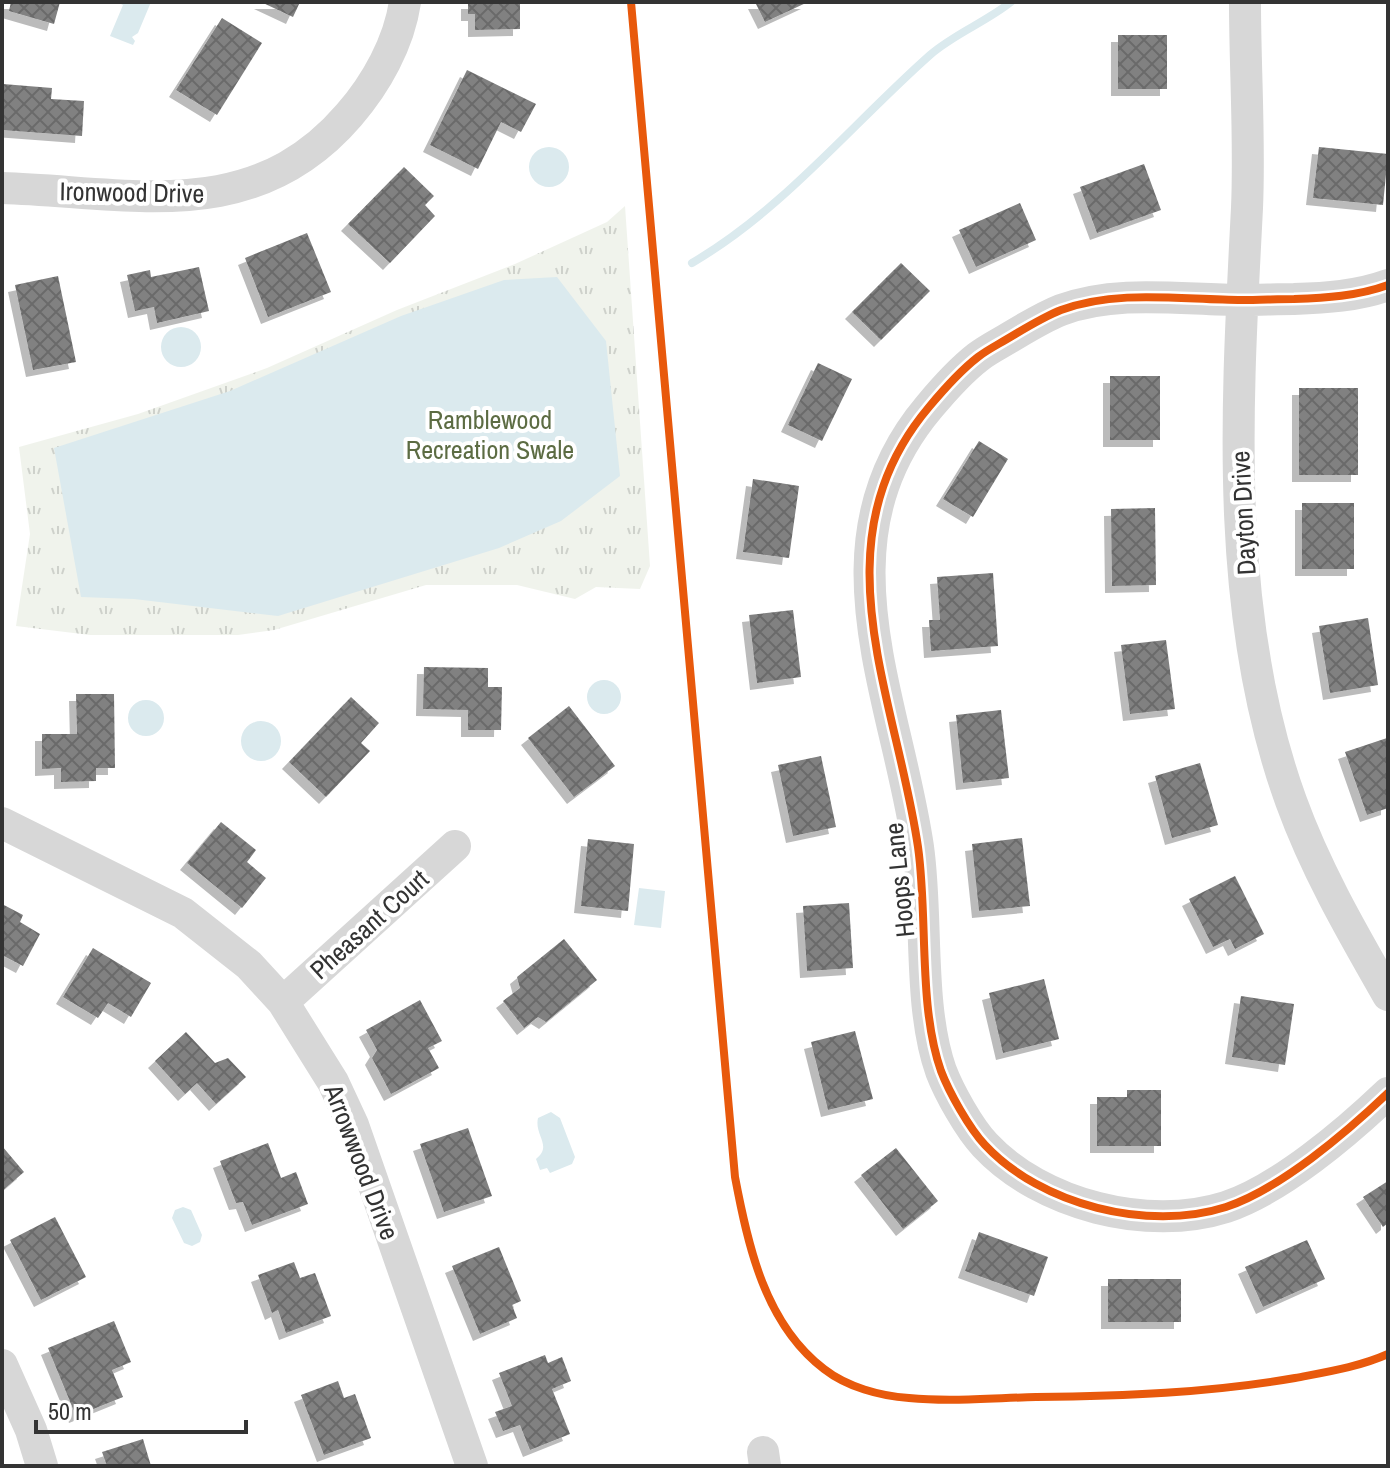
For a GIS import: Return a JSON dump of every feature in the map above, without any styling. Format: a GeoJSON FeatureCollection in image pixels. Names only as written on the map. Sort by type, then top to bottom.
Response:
{"type":"FeatureCollection","features":[{"type":"Feature","properties":{"kind":"street","name":"Ironwood Drive"},"geometry":{"type":"LineString","coordinates":[[2,188],[185,196],[218,193],[285,169],[311,153],[339,128],[365,98],[394,39],[405,2]]}},
{"type":"Feature","properties":{"kind":"street","name":"Dayton Drive"},"geometry":{"type":"LineString","coordinates":[[1245,2],[1249,110],[1247,207],[1240,300],[1240,493],[1242,545],[1261,690],[1291,800],[1331,897],[1388,995]]}},
{"type":"Feature","properties":{"kind":"street","name":"Hoops Lane"},"geometry":{"type":"LineString","coordinates":[[1388,285],[1347,295],[1240,300],[1159,296],[1094,302],[1061,310],[980,355],[915,423],[895,455],[882,487],[871,531],[868,581],[879,670],[913,812],[924,908],[932,1037],[950,1092],[981,1142],[996,1156],[1044,1188],[1077,1203],[1108,1211],[1164,1217],[1196,1214],[1260,1193],[1316,1153],[1388,1093]]}},
{"type":"Feature","properties":{"kind":"street","name":"Arrowwood Drive"},"geometry":{"type":"LineString","coordinates":[[2,823],[183,913],[249,965],[283,1002],[333,1082],[353,1125],[472,1466]]}},
{"type":"Feature","properties":{"kind":"street","name":"Pheasant Court"},"geometry":{"type":"LineString","coordinates":[[283,1002],[455,846]]}},
{"type":"Feature","properties":{"kind":"street"},"geometry":{"type":"LineString","coordinates":[[2,1365],[31,1430],[42,1466]]}},
{"type":"Feature","properties":{"kind":"green space","name":"Ramblewood Recreation Swale"},"geometry":{"type":"Polygon","coordinates":[[[625,206],[650,566],[640,589],[596,587],[575,599],[517,585],[426,585],[274,630],[238,635],[90,635],[16,626],[30,534],[19,447],[138,414],[267,368],[397,310],[515,264],[607,222],[625,206]]]}},
{"type":"Feature","properties":{"kind":"shaded area"},"geometry":{"type":"Polygon","coordinates":[[[117,2],[151,2],[138,33],[132,37],[135,41],[133,45],[110,36],[123,5],[117,2]]]}},
{"type":"Feature","properties":{"kind":"shaded area"},"geometry":{"type":"Polygon","coordinates":[[[549,147],[563,153],[569,167],[563,181],[549,187],[535,181],[529,167],[535,153],[549,147]]]}},
{"type":"Feature","properties":{"kind":"shaded area","name":"Ramblewood Recreation Swale"},"geometry":{"type":"Polygon","coordinates":[[[557,277],[606,341],[620,476],[561,521],[499,548],[278,616],[134,599],[81,597],[54,448],[230,391],[401,316],[504,280],[557,277]]]}},
{"type":"Feature","properties":{"kind":"shaded area"},"geometry":{"type":"Polygon","coordinates":[[[181,327],[195,333],[201,347],[195,361],[181,367],[167,361],[161,347],[167,333],[181,327]]]}},
{"type":"Feature","properties":{"kind":"shaded area"},"geometry":{"type":"Polygon","coordinates":[[[604,680],[616,685],[621,697],[616,709],[604,714],[592,709],[587,697],[592,685],[604,680]]]}},
{"type":"Feature","properties":{"kind":"shaded area"},"geometry":{"type":"Polygon","coordinates":[[[146,700],[159,705],[164,718],[159,731],[146,736],[133,731],[128,718],[133,705],[146,700]]]}},
{"type":"Feature","properties":{"kind":"shaded area"},"geometry":{"type":"Polygon","coordinates":[[[261,721],[275,727],[281,741],[275,755],[261,761],[247,755],[241,741],[247,727],[261,721]]]}},
{"type":"Feature","properties":{"kind":"shaded area"},"geometry":{"type":"Polygon","coordinates":[[[639,888],[665,891],[661,928],[634,925],[639,888]]]}},
{"type":"Feature","properties":{"kind":"shaded area"},"geometry":{"type":"Polygon","coordinates":[[[551,1112],[560,1118],[575,1157],[572,1164],[550,1173],[547,1168],[540,1170],[536,1159],[543,1150],[538,1118],[551,1112]]]}},
{"type":"Feature","properties":{"kind":"shaded area"},"geometry":{"type":"Polygon","coordinates":[[[183,1207],[191,1210],[202,1235],[200,1242],[192,1246],[184,1243],[172,1218],[175,1210],[183,1207]]]}},
{"type":"Feature","properties":{"kind":"building"},"geometry":{"type":"Polygon","coordinates":[[[11,2],[60,2],[54,24],[9,11],[11,2]]]}},
{"type":"Feature","properties":{"kind":"building"},"geometry":{"type":"Polygon","coordinates":[[[261,2],[300,2],[293,17],[261,2]]]}},
{"type":"Feature","properties":{"kind":"building"},"geometry":{"type":"Polygon","coordinates":[[[468,2],[520,2],[520,29],[475,30],[475,14],[468,14],[468,2]]]}},
{"type":"Feature","properties":{"kind":"building"},"geometry":{"type":"Polygon","coordinates":[[[755,2],[808,2],[765,22],[755,2]]]}},
{"type":"Feature","properties":{"kind":"building"},"geometry":{"type":"Polygon","coordinates":[[[222,18],[262,43],[217,115],[176,90],[222,18]]]}},
{"type":"Feature","properties":{"kind":"building"},"geometry":{"type":"Polygon","coordinates":[[[1118,35],[1167,35],[1167,89],[1118,89],[1118,35]]]}},
{"type":"Feature","properties":{"kind":"building"},"geometry":{"type":"Polygon","coordinates":[[[467,70],[536,104],[521,132],[501,122],[478,169],[430,145],[467,70]]]}},
{"type":"Feature","properties":{"kind":"building"},"geometry":{"type":"Polygon","coordinates":[[[3,84],[52,88],[51,99],[84,101],[82,136],[2,130],[3,84]]]}},
{"type":"Feature","properties":{"kind":"building"},"geometry":{"type":"Polygon","coordinates":[[[1319,147],[1388,154],[1383,205],[1313,198],[1319,147]]]}},
{"type":"Feature","properties":{"kind":"building"},"geometry":{"type":"Polygon","coordinates":[[[1144,164],[1161,210],[1097,233],[1080,187],[1144,164]]]}},
{"type":"Feature","properties":{"kind":"building"},"geometry":{"type":"Polygon","coordinates":[[[404,167],[434,196],[425,205],[435,216],[390,263],[348,224],[404,167]]]}},
{"type":"Feature","properties":{"kind":"building"},"geometry":{"type":"Polygon","coordinates":[[[1020,203],[1036,240],[976,267],[959,230],[1020,203]]]}},
{"type":"Feature","properties":{"kind":"building"},"geometry":{"type":"Polygon","coordinates":[[[307,233],[331,292],[268,317],[245,258],[307,233]]]}},
{"type":"Feature","properties":{"kind":"building"},"geometry":{"type":"Polygon","coordinates":[[[901,263],[930,291],[881,340],[852,312],[901,263]]]}},
{"type":"Feature","properties":{"kind":"building"},"geometry":{"type":"Polygon","coordinates":[[[199,267],[209,311],[157,323],[154,307],[135,311],[127,275],[150,270],[151,277],[199,267]]]}},
{"type":"Feature","properties":{"kind":"building"},"geometry":{"type":"Polygon","coordinates":[[[58,276],[76,362],[33,370],[15,285],[58,276]]]}},
{"type":"Feature","properties":{"kind":"building"},"geometry":{"type":"Polygon","coordinates":[[[818,363],[852,379],[822,441],[788,425],[818,363]]]}},
{"type":"Feature","properties":{"kind":"building"},"geometry":{"type":"Polygon","coordinates":[[[1110,376],[1160,376],[1160,440],[1110,440],[1110,376]]]}},
{"type":"Feature","properties":{"kind":"building"},"geometry":{"type":"Polygon","coordinates":[[[1299,388],[1358,388],[1358,475],[1299,475],[1299,388]]]}},
{"type":"Feature","properties":{"kind":"building"},"geometry":{"type":"Polygon","coordinates":[[[979,441],[1008,459],[973,517],[943,499],[979,441]]]}},
{"type":"Feature","properties":{"kind":"building"},"geometry":{"type":"Polygon","coordinates":[[[753,479],[799,486],[789,558],[743,552],[753,479]]]}},
{"type":"Feature","properties":{"kind":"building"},"geometry":{"type":"Polygon","coordinates":[[[1302,503],[1354,503],[1354,569],[1302,569],[1302,503]]]}},
{"type":"Feature","properties":{"kind":"building"},"geometry":{"type":"Polygon","coordinates":[[[1155,508],[1156,585],[1112,586],[1111,509],[1155,508]]]}},
{"type":"Feature","properties":{"kind":"building"},"geometry":{"type":"Polygon","coordinates":[[[993,573],[998,646],[931,651],[929,620],[940,620],[937,577],[993,573]]]}},
{"type":"Feature","properties":{"kind":"building"},"geometry":{"type":"Polygon","coordinates":[[[793,610],[801,677],[757,683],[749,615],[793,610]]]}},
{"type":"Feature","properties":{"kind":"building"},"geometry":{"type":"Polygon","coordinates":[[[1368,618],[1378,685],[1330,693],[1319,626],[1368,618]]]}},
{"type":"Feature","properties":{"kind":"building"},"geometry":{"type":"Polygon","coordinates":[[[1166,640],[1175,709],[1130,714],[1121,645],[1166,640]]]}},
{"type":"Feature","properties":{"kind":"building"},"geometry":{"type":"Polygon","coordinates":[[[424,667],[488,668],[488,687],[502,687],[501,730],[468,730],[468,710],[423,709],[424,667]]]}},
{"type":"Feature","properties":{"kind":"building"},"geometry":{"type":"Polygon","coordinates":[[[76,694],[114,694],[115,768],[96,768],[96,781],[61,782],[61,768],[42,769],[42,734],[77,734],[76,694]]]}},
{"type":"Feature","properties":{"kind":"building"},"geometry":{"type":"Polygon","coordinates":[[[351,697],[379,723],[361,743],[370,751],[326,797],[289,762],[351,697]]]}},
{"type":"Feature","properties":{"kind":"building"},"geometry":{"type":"Polygon","coordinates":[[[569,706],[615,766],[574,797],[528,738],[569,706]]]}},
{"type":"Feature","properties":{"kind":"building"},"geometry":{"type":"Polygon","coordinates":[[[1001,710],[1009,778],[963,783],[956,715],[1001,710]]]}},
{"type":"Feature","properties":{"kind":"building"},"geometry":{"type":"Polygon","coordinates":[[[1387,738],[1388,808],[1367,815],[1345,752],[1387,738]]]}},
{"type":"Feature","properties":{"kind":"building"},"geometry":{"type":"Polygon","coordinates":[[[821,756],[836,827],[793,836],[778,765],[821,756]]]}},
{"type":"Feature","properties":{"kind":"building"},"geometry":{"type":"Polygon","coordinates":[[[1200,763],[1218,825],[1172,838],[1155,776],[1200,763]]]}},
{"type":"Feature","properties":{"kind":"building"},"geometry":{"type":"Polygon","coordinates":[[[221,822],[256,850],[247,862],[266,878],[242,908],[187,863],[221,822]]]}},
{"type":"Feature","properties":{"kind":"building"},"geometry":{"type":"Polygon","coordinates":[[[1022,838],[1030,906],[979,911],[972,844],[1022,838]]]}},
{"type":"Feature","properties":{"kind":"building"},"geometry":{"type":"Polygon","coordinates":[[[588,839],[634,844],[628,911],[581,906],[588,839]]]}},
{"type":"Feature","properties":{"kind":"building"},"geometry":{"type":"Polygon","coordinates":[[[1235,876],[1264,934],[1235,949],[1230,939],[1213,947],[1189,899],[1235,876]]]}},
{"type":"Feature","properties":{"kind":"building"},"geometry":{"type":"Polygon","coordinates":[[[849,903],[853,968],[807,971],[803,906],[849,903]]]}},
{"type":"Feature","properties":{"kind":"building"},"geometry":{"type":"Polygon","coordinates":[[[2,904],[23,915],[20,922],[40,934],[23,966],[2,955],[2,904]]]}},
{"type":"Feature","properties":{"kind":"building"},"geometry":{"type":"Polygon","coordinates":[[[564,939],[597,980],[546,1022],[538,1017],[524,1028],[503,1001],[520,988],[517,977],[564,939]]]}},
{"type":"Feature","properties":{"kind":"building"},"geometry":{"type":"Polygon","coordinates":[[[93,948],[151,983],[131,1017],[108,1003],[98,1018],[63,997],[93,948]]]}},
{"type":"Feature","properties":{"kind":"building"},"geometry":{"type":"Polygon","coordinates":[[[1044,979],[1059,1039],[1003,1053],[989,993],[1044,979]]]}},
{"type":"Feature","properties":{"kind":"building"},"geometry":{"type":"Polygon","coordinates":[[[1241,996],[1294,1004],[1285,1065],[1232,1057],[1241,996]]]}},
{"type":"Feature","properties":{"kind":"building"},"geometry":{"type":"Polygon","coordinates":[[[420,1000],[442,1041],[428,1048],[439,1068],[391,1094],[372,1058],[377,1050],[366,1030],[420,1000]]]}},
{"type":"Feature","properties":{"kind":"building"},"geometry":{"type":"Polygon","coordinates":[[[855,1031],[873,1099],[828,1110],[811,1042],[855,1031]]]}},
{"type":"Feature","properties":{"kind":"building"},"geometry":{"type":"Polygon","coordinates":[[[186,1032],[215,1063],[228,1058],[246,1077],[216,1104],[197,1083],[185,1094],[155,1061],[186,1032]]]}},
{"type":"Feature","properties":{"kind":"building"},"geometry":{"type":"Polygon","coordinates":[[[1127,1090],[1161,1090],[1161,1146],[1097,1146],[1097,1097],[1127,1097],[1127,1090]]]}},
{"type":"Feature","properties":{"kind":"building"},"geometry":{"type":"Polygon","coordinates":[[[468,1128],[492,1196],[444,1212],[420,1144],[468,1128]]]}},
{"type":"Feature","properties":{"kind":"building"},"geometry":{"type":"Polygon","coordinates":[[[268,1143],[281,1178],[296,1172],[308,1204],[252,1225],[243,1202],[236,1203],[220,1161],[268,1143]]]}},
{"type":"Feature","properties":{"kind":"building"},"geometry":{"type":"Polygon","coordinates":[[[2,1146],[24,1172],[2,1191],[2,1146]]]}},
{"type":"Feature","properties":{"kind":"building"},"geometry":{"type":"Polygon","coordinates":[[[896,1148],[938,1201],[903,1229],[861,1175],[896,1148]]]}},
{"type":"Feature","properties":{"kind":"building"},"geometry":{"type":"Polygon","coordinates":[[[1388,1181],[1388,1223],[1383,1227],[1363,1197],[1388,1181]]]}},
{"type":"Feature","properties":{"kind":"building"},"geometry":{"type":"Polygon","coordinates":[[[55,1217],[86,1277],[41,1300],[10,1240],[55,1217]]]}},
{"type":"Feature","properties":{"kind":"building"},"geometry":{"type":"Polygon","coordinates":[[[979,1232],[1048,1257],[1034,1296],[965,1271],[979,1232]]]}},
{"type":"Feature","properties":{"kind":"building"},"geometry":{"type":"Polygon","coordinates":[[[1307,1240],[1325,1279],[1263,1307],[1245,1267],[1307,1240]]]}},
{"type":"Feature","properties":{"kind":"building"},"geometry":{"type":"Polygon","coordinates":[[[499,1247],[521,1301],[512,1305],[517,1318],[480,1334],[452,1266],[499,1247]]]}},
{"type":"Feature","properties":{"kind":"building"},"geometry":{"type":"Polygon","coordinates":[[[294,1262],[300,1278],[315,1273],[331,1316],[286,1333],[278,1310],[272,1313],[258,1275],[294,1262]]]}},
{"type":"Feature","properties":{"kind":"building"},"geometry":{"type":"Polygon","coordinates":[[[1108,1279],[1181,1279],[1181,1322],[1108,1322],[1108,1279]]]}},
{"type":"Feature","properties":{"kind":"building"},"geometry":{"type":"Polygon","coordinates":[[[114,1321],[131,1362],[112,1370],[123,1397],[76,1416],[48,1348],[114,1321]]]}},
{"type":"Feature","properties":{"kind":"building"},"geometry":{"type":"Polygon","coordinates":[[[545,1355],[548,1363],[562,1357],[571,1381],[552,1389],[570,1434],[530,1450],[520,1425],[503,1431],[495,1412],[512,1406],[499,1373],[545,1355]]]}},
{"type":"Feature","properties":{"kind":"building"},"geometry":{"type":"Polygon","coordinates":[[[338,1381],[344,1398],[355,1394],[371,1438],[324,1455],[301,1395],[338,1381]]]}},
{"type":"Feature","properties":{"kind":"building"},"geometry":{"type":"Polygon","coordinates":[[[143,1439],[151,1466],[107,1466],[102,1452],[143,1439]]]}},
{"type":"Feature","properties":{"kind":"waterway"},"geometry":{"type":"LineString","coordinates":[[692,263],[757,218],[787,192],[930,55],[1011,2]]}},
{"type":"Feature","properties":{"kind":"cycle path"},"geometry":{"type":"LineString","coordinates":[[631,2],[735,1177],[753,1256],[773,1307],[804,1351],[824,1369],[864,1390],[909,1398],[940,1400],[1133,1395],[1198,1390],[1319,1374],[1388,1354]]}},
{"type":"Feature","properties":{"kind":"cycle path"},"geometry":{"type":"LineString","coordinates":[[1388,285],[1353,294],[1306,299],[1150,297],[1105,300],[1061,310],[1040,320],[978,357],[952,380],[929,407],[895,458],[876,511],[870,566],[872,621],[918,847],[926,990],[934,1046],[949,1089],[966,1120],[985,1145],[1008,1166],[1035,1184],[1065,1198],[1130,1214],[1196,1214],[1247,1199],[1290,1174],[1333,1142],[1388,1093]]}}]}
